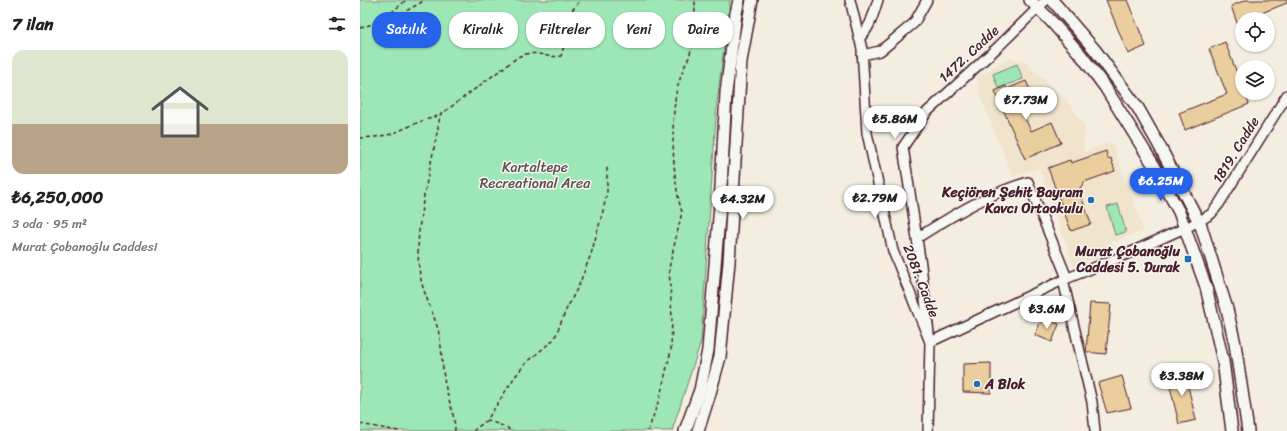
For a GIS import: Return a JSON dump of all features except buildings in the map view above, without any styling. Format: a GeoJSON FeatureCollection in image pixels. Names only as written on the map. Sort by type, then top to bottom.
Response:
{"type":"FeatureCollection","features":[{"type":"Feature","properties":{"kind":"main road"},"geometry":{"type":"LineString","coordinates":[[685,431],[700,390],[708,350],[720,205],[726,93],[739,0]]}},
{"type":"Feature","properties":{"kind":"main road"},"geometry":{"type":"LineString","coordinates":[[698,431],[720,357],[729,262],[741,61],[752,0]]}},
{"type":"Feature","properties":{"kind":"main road"},"geometry":{"type":"LineString","coordinates":[[1052,0],[1095,50],[1138,108],[1186,194],[1201,226],[1212,258],[1236,344],[1248,431]]}},
{"type":"Feature","properties":{"kind":"main road"},"geometry":{"type":"LineString","coordinates":[[1038,3],[1105,87],[1156,169],[1179,212],[1206,287],[1223,361],[1232,431]]}},
{"type":"Feature","properties":{"kind":"street","name":"2081. Cadde"},"geometry":{"type":"LineString","coordinates":[[850,0],[862,55],[867,133],[893,251],[930,342],[928,431]]}},
{"type":"Feature","properties":{"kind":"street"},"geometry":{"type":"LineString","coordinates":[[859,38],[869,27],[878,0]]}},
{"type":"Feature","properties":{"kind":"street"},"geometry":{"type":"LineString","coordinates":[[862,55],[880,51],[914,23],[927,0]]}},
{"type":"Feature","properties":{"kind":"street","name":"1472. Cadde"},"geometry":{"type":"LineString","coordinates":[[930,342],[921,265],[903,147],[927,112],[999,46],[1038,3]]}},
{"type":"Feature","properties":{"kind":"street","name":"1819. Cadde"},"geometry":{"type":"LineString","coordinates":[[930,342],[1065,279],[1118,258],[1185,228],[1210,214],[1219,204],[1287,95]]}},
{"type":"Feature","properties":{"kind":"street"},"geometry":{"type":"LineString","coordinates":[[916,238],[983,199],[998,192],[1028,182],[1065,279],[1092,402],[1095,431]]}},
{"type":"Feature","properties":{"kind":"path"},"geometry":{"type":"LineString","coordinates":[[392,12],[406,0]]}},
{"type":"Feature","properties":{"kind":"path"},"geometry":{"type":"LineString","coordinates":[[405,12],[425,0]]}},
{"type":"Feature","properties":{"kind":"path"},"geometry":{"type":"LineString","coordinates":[[360,138],[392,134],[419,122],[440,115],[524,54],[533,52],[553,58],[561,56],[564,48],[566,22],[572,8],[581,0]]}},
{"type":"Feature","properties":{"kind":"path"},"geometry":{"type":"LineString","coordinates":[[648,431],[660,397],[671,350],[672,317],[669,268],[682,212],[676,173],[674,140],[675,100],[684,68],[690,55],[695,15],[695,0]]}},
{"type":"Feature","properties":{"kind":"path"},"geometry":{"type":"LineString","coordinates":[[360,28],[372,24]]}},
{"type":"Feature","properties":{"kind":"path"},"geometry":{"type":"LineString","coordinates":[[440,115],[427,178],[422,212],[418,242],[419,269],[422,284],[437,324],[445,385],[455,420],[455,431]]}},
{"type":"Feature","properties":{"kind":"path"},"geometry":{"type":"LineString","coordinates":[[473,431],[487,420],[514,378],[525,364],[556,335],[568,305],[579,285],[591,254],[607,193],[608,167]]}},
{"type":"Feature","properties":{"kind":"path"},"geometry":{"type":"LineString","coordinates":[[487,420],[508,428],[510,431]]}},
{"type":"Feature","properties":{"kind":"path"},"geometry":{"type":"LineString","coordinates":[[360,424],[399,431]]}},
{"type":"Feature","properties":{"kind":"shaded area"},"geometry":{"type":"Polygon","coordinates":[[[1011,58],[1024,61],[1071,105],[1085,127],[1083,152],[1112,142],[1144,231],[1107,244],[1110,253],[1074,266],[1039,168],[1013,177],[980,96],[977,78],[1001,62],[1011,58]]]}},
{"type":"Feature","properties":{"kind":"green space","name":"Kartaltepe Recreational Area"},"geometry":{"type":"Polygon","coordinates":[[[360,0],[730,0],[728,12],[673,12],[673,48],[724,48],[717,102],[701,341],[672,431],[360,431],[360,0]]]}},
{"type":"Feature","properties":{"kind":"green space"},"geometry":{"type":"Polygon","coordinates":[[[1017,64],[1023,79],[998,88],[993,74],[1017,64]]]}},
{"type":"Feature","properties":{"kind":"green space"},"geometry":{"type":"Polygon","coordinates":[[[1118,204],[1126,232],[1115,235],[1107,207],[1118,204]]]}},
{"type":"Feature","properties":{"kind":"place","name":"Keçiören Şehit Bayram Kavcı Ortaokulu"},"geometry":{"type":"Point","coordinates":[1091,200]}},
{"type":"Feature","properties":{"kind":"place","name":"Murat Çobanoğlu Caddesi 5. Durak"},"geometry":{"type":"Point","coordinates":[1188,259]}},
{"type":"Feature","properties":{"kind":"place","name":"A Blok"},"geometry":{"type":"Point","coordinates":[977,384]}}]}
